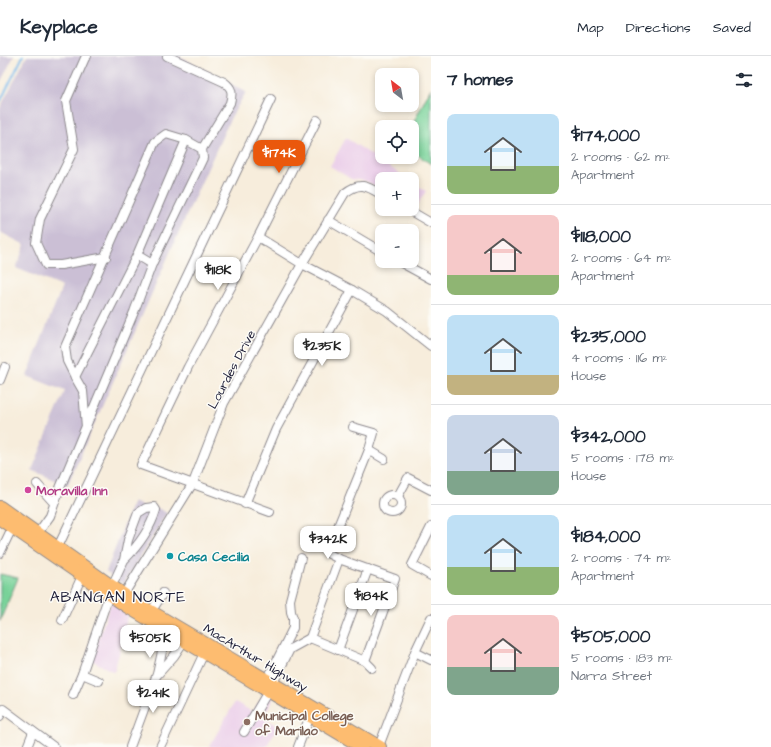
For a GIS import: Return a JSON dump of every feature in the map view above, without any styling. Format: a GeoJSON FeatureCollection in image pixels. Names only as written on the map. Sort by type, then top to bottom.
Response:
{"type":"FeatureCollection","features":[{"type":"Feature","properties":{"kind":"highway","name":"MacArthur Highway"},"geometry":{"type":"LineString","coordinates":[[0,512],[82,576],[110,590],[124,594],[269,685],[380,747]]}},
{"type":"Feature","properties":{"kind":"highway","name":"MacArthur Highway"},"geometry":{"type":"LineString","coordinates":[[35,538],[57,548],[110,590],[171,634],[204,653],[269,685],[310,716],[362,747]]}},
{"type":"Feature","properties":{"kind":"street"},"geometry":{"type":"LineString","coordinates":[[87,56],[66,101],[74,150],[40,219],[36,243],[46,265],[61,265],[106,257]]}},
{"type":"Feature","properties":{"kind":"street"},"geometry":{"type":"LineString","coordinates":[[35,538],[50,516],[152,264],[203,158],[202,149],[230,103],[233,94],[231,88],[224,82],[168,56]]}},
{"type":"Feature","properties":{"kind":"street"},"geometry":{"type":"LineString","coordinates":[[57,548],[271,99]]}},
{"type":"Feature","properties":{"kind":"street"},"geometry":{"type":"LineString","coordinates":[[270,512],[141,465],[188,367],[258,237],[317,120]]}},
{"type":"Feature","properties":{"kind":"street"},"geometry":{"type":"LineString","coordinates":[[86,427],[83,391],[74,377],[67,361],[65,347],[106,257],[155,142],[166,134],[186,140],[202,149]]}},
{"type":"Feature","properties":{"kind":"street"},"geometry":{"type":"LineString","coordinates":[[74,377],[137,255],[186,140]]}},
{"type":"Feature","properties":{"kind":"street","name":"Lourdes Drive"},"geometry":{"type":"LineString","coordinates":[[124,594],[193,483],[224,404],[328,220],[345,193],[351,188],[367,186],[375,191]]}},
{"type":"Feature","properties":{"kind":"street"},"geometry":{"type":"LineString","coordinates":[[419,216],[431,223]]}},
{"type":"Feature","properties":{"kind":"street"},"geometry":{"type":"LineString","coordinates":[[328,220],[375,248]]}},
{"type":"Feature","properties":{"kind":"street"},"geometry":{"type":"LineString","coordinates":[[258,237],[302,264],[352,290],[387,311],[431,346]]}},
{"type":"Feature","properties":{"kind":"street"},"geometry":{"type":"LineString","coordinates":[[137,255],[152,264]]}},
{"type":"Feature","properties":{"kind":"street"},"geometry":{"type":"LineString","coordinates":[[411,268],[431,279]]}},
{"type":"Feature","properties":{"kind":"street"},"geometry":{"type":"LineString","coordinates":[[245,504],[276,429],[352,290]]}},
{"type":"Feature","properties":{"kind":"street"},"geometry":{"type":"LineString","coordinates":[[0,380],[5,367]]}},
{"type":"Feature","properties":{"kind":"street"},"geometry":{"type":"LineString","coordinates":[[353,427],[374,433],[369,450],[328,551],[329,554],[339,559],[395,579],[365,661]]}},
{"type":"Feature","properties":{"kind":"street"},"geometry":{"type":"LineString","coordinates":[[369,450],[384,459]]}},
{"type":"Feature","properties":{"kind":"street"},"geometry":{"type":"LineString","coordinates":[[398,496],[408,478],[431,490]]}},
{"type":"Feature","properties":{"kind":"street"},"geometry":{"type":"LineString","coordinates":[[37,484],[54,503]]}},
{"type":"Feature","properties":{"kind":"street"},"geometry":{"type":"LineString","coordinates":[[73,695],[82,674],[110,590],[124,560],[128,540],[138,514],[146,508],[154,508],[156,510],[150,526],[136,548],[124,560]]}},
{"type":"Feature","properties":{"kind":"street"},"geometry":{"type":"LineString","coordinates":[[0,553],[15,524]]}},
{"type":"Feature","properties":{"kind":"street"},"geometry":{"type":"LineString","coordinates":[[431,527],[412,565],[431,576]]}},
{"type":"Feature","properties":{"kind":"street"},"geometry":{"type":"LineString","coordinates":[[269,685],[292,628],[293,618],[290,600],[301,558]]}},
{"type":"Feature","properties":{"kind":"street"},"geometry":{"type":"LineString","coordinates":[[244,732],[290,649],[310,638],[339,559]]}},
{"type":"Feature","properties":{"kind":"street"},"geometry":{"type":"LineString","coordinates":[[338,650],[368,569]]}},
{"type":"Feature","properties":{"kind":"street"},"geometry":{"type":"LineString","coordinates":[[62,620],[82,576]]}},
{"type":"Feature","properties":{"kind":"street"},"geometry":{"type":"LineString","coordinates":[[151,612],[163,593]]}},
{"type":"Feature","properties":{"kind":"street"},"geometry":{"type":"LineString","coordinates":[[380,747],[415,652],[431,618]]}},
{"type":"Feature","properties":{"kind":"street"},"geometry":{"type":"LineString","coordinates":[[130,747],[157,674],[163,648],[171,634]]}},
{"type":"Feature","properties":{"kind":"street"},"geometry":{"type":"LineString","coordinates":[[310,638],[365,661],[372,668]]}},
{"type":"Feature","properties":{"kind":"street"},"geometry":{"type":"LineString","coordinates":[[157,674],[174,656],[184,641]]}},
{"type":"Feature","properties":{"kind":"street"},"geometry":{"type":"LineString","coordinates":[[415,652],[431,660]]}},
{"type":"Feature","properties":{"kind":"street"},"geometry":{"type":"LineString","coordinates":[[160,747],[204,653]]}},
{"type":"Feature","properties":{"kind":"street"},"geometry":{"type":"LineString","coordinates":[[82,674],[100,681]]}},
{"type":"Feature","properties":{"kind":"street"},"geometry":{"type":"LineString","coordinates":[[1,712],[54,747]]}},
{"type":"Feature","properties":{"kind":"street"},"geometry":{"type":"LineString","coordinates":[[298,747],[310,716]]}},
{"type":"Feature","properties":{"kind":"street"},"geometry":{"type":"LineString","coordinates":[[26,747],[33,732]]}},
{"type":"Feature","properties":{"kind":"shaded area"},"geometry":{"type":"Polygon","coordinates":[[[0,56],[14,56],[0,83],[0,56]]]}},
{"type":"Feature","properties":{"kind":"shaded area"},"geometry":{"type":"Polygon","coordinates":[[[27,56],[179,56],[246,92],[231,117],[67,486],[32,470],[65,391],[27,376],[62,287],[16,268],[25,245],[0,232],[0,108],[27,56]]]}},
{"type":"Feature","properties":{"kind":"shaded area"},"geometry":{"type":"Polygon","coordinates":[[[346,138],[375,157],[375,164],[385,164],[397,172],[375,172],[375,187],[366,181],[351,179],[330,166],[346,138]]]}},
{"type":"Feature","properties":{"kind":"shaded area"},"geometry":{"type":"Polygon","coordinates":[[[419,186],[426,191],[419,202],[419,186]]]}},
{"type":"Feature","properties":{"kind":"shaded area"},"geometry":{"type":"Polygon","coordinates":[[[133,502],[144,507],[150,504],[167,513],[123,584],[106,572],[133,502]]]}},
{"type":"Feature","properties":{"kind":"shaded area"},"geometry":{"type":"Polygon","coordinates":[[[111,602],[128,611],[124,635],[114,672],[91,660],[111,602]]]}},
{"type":"Feature","properties":{"kind":"shaded area","name":"Municipal College of Marilao"},"geometry":{"type":"Polygon","coordinates":[[[264,694],[273,699],[263,718],[278,726],[266,747],[209,747],[235,702],[253,712],[264,694]]]}},
{"type":"Feature","properties":{"kind":"green space"},"geometry":{"type":"Polygon","coordinates":[[[431,88],[431,164],[419,156],[419,120],[415,120],[431,88]]]}},
{"type":"Feature","properties":{"kind":"green space"},"geometry":{"type":"Polygon","coordinates":[[[0,574],[18,578],[0,621],[0,574]]]}},
{"type":"Feature","properties":{"kind":"waterway"},"geometry":{"type":"LineString","coordinates":[[0,102],[23,56]]}},
{"type":"Feature","properties":{"kind":"place","name":"Moravilla Inn"},"geometry":{"type":"Point","coordinates":[28,490]}},
{"type":"Feature","properties":{"kind":"place","name":"Casa Cecilia"},"geometry":{"type":"Point","coordinates":[170,556]}},
{"type":"Feature","properties":{"kind":"place","name":"Municipal College of Marilao"},"geometry":{"type":"Point","coordinates":[247,722]}},
{"type":"Feature","properties":{"kind":"district","name":"ABANGAN NORTE"},"geometry":{"type":"Point","coordinates":[118,597]}}]}
